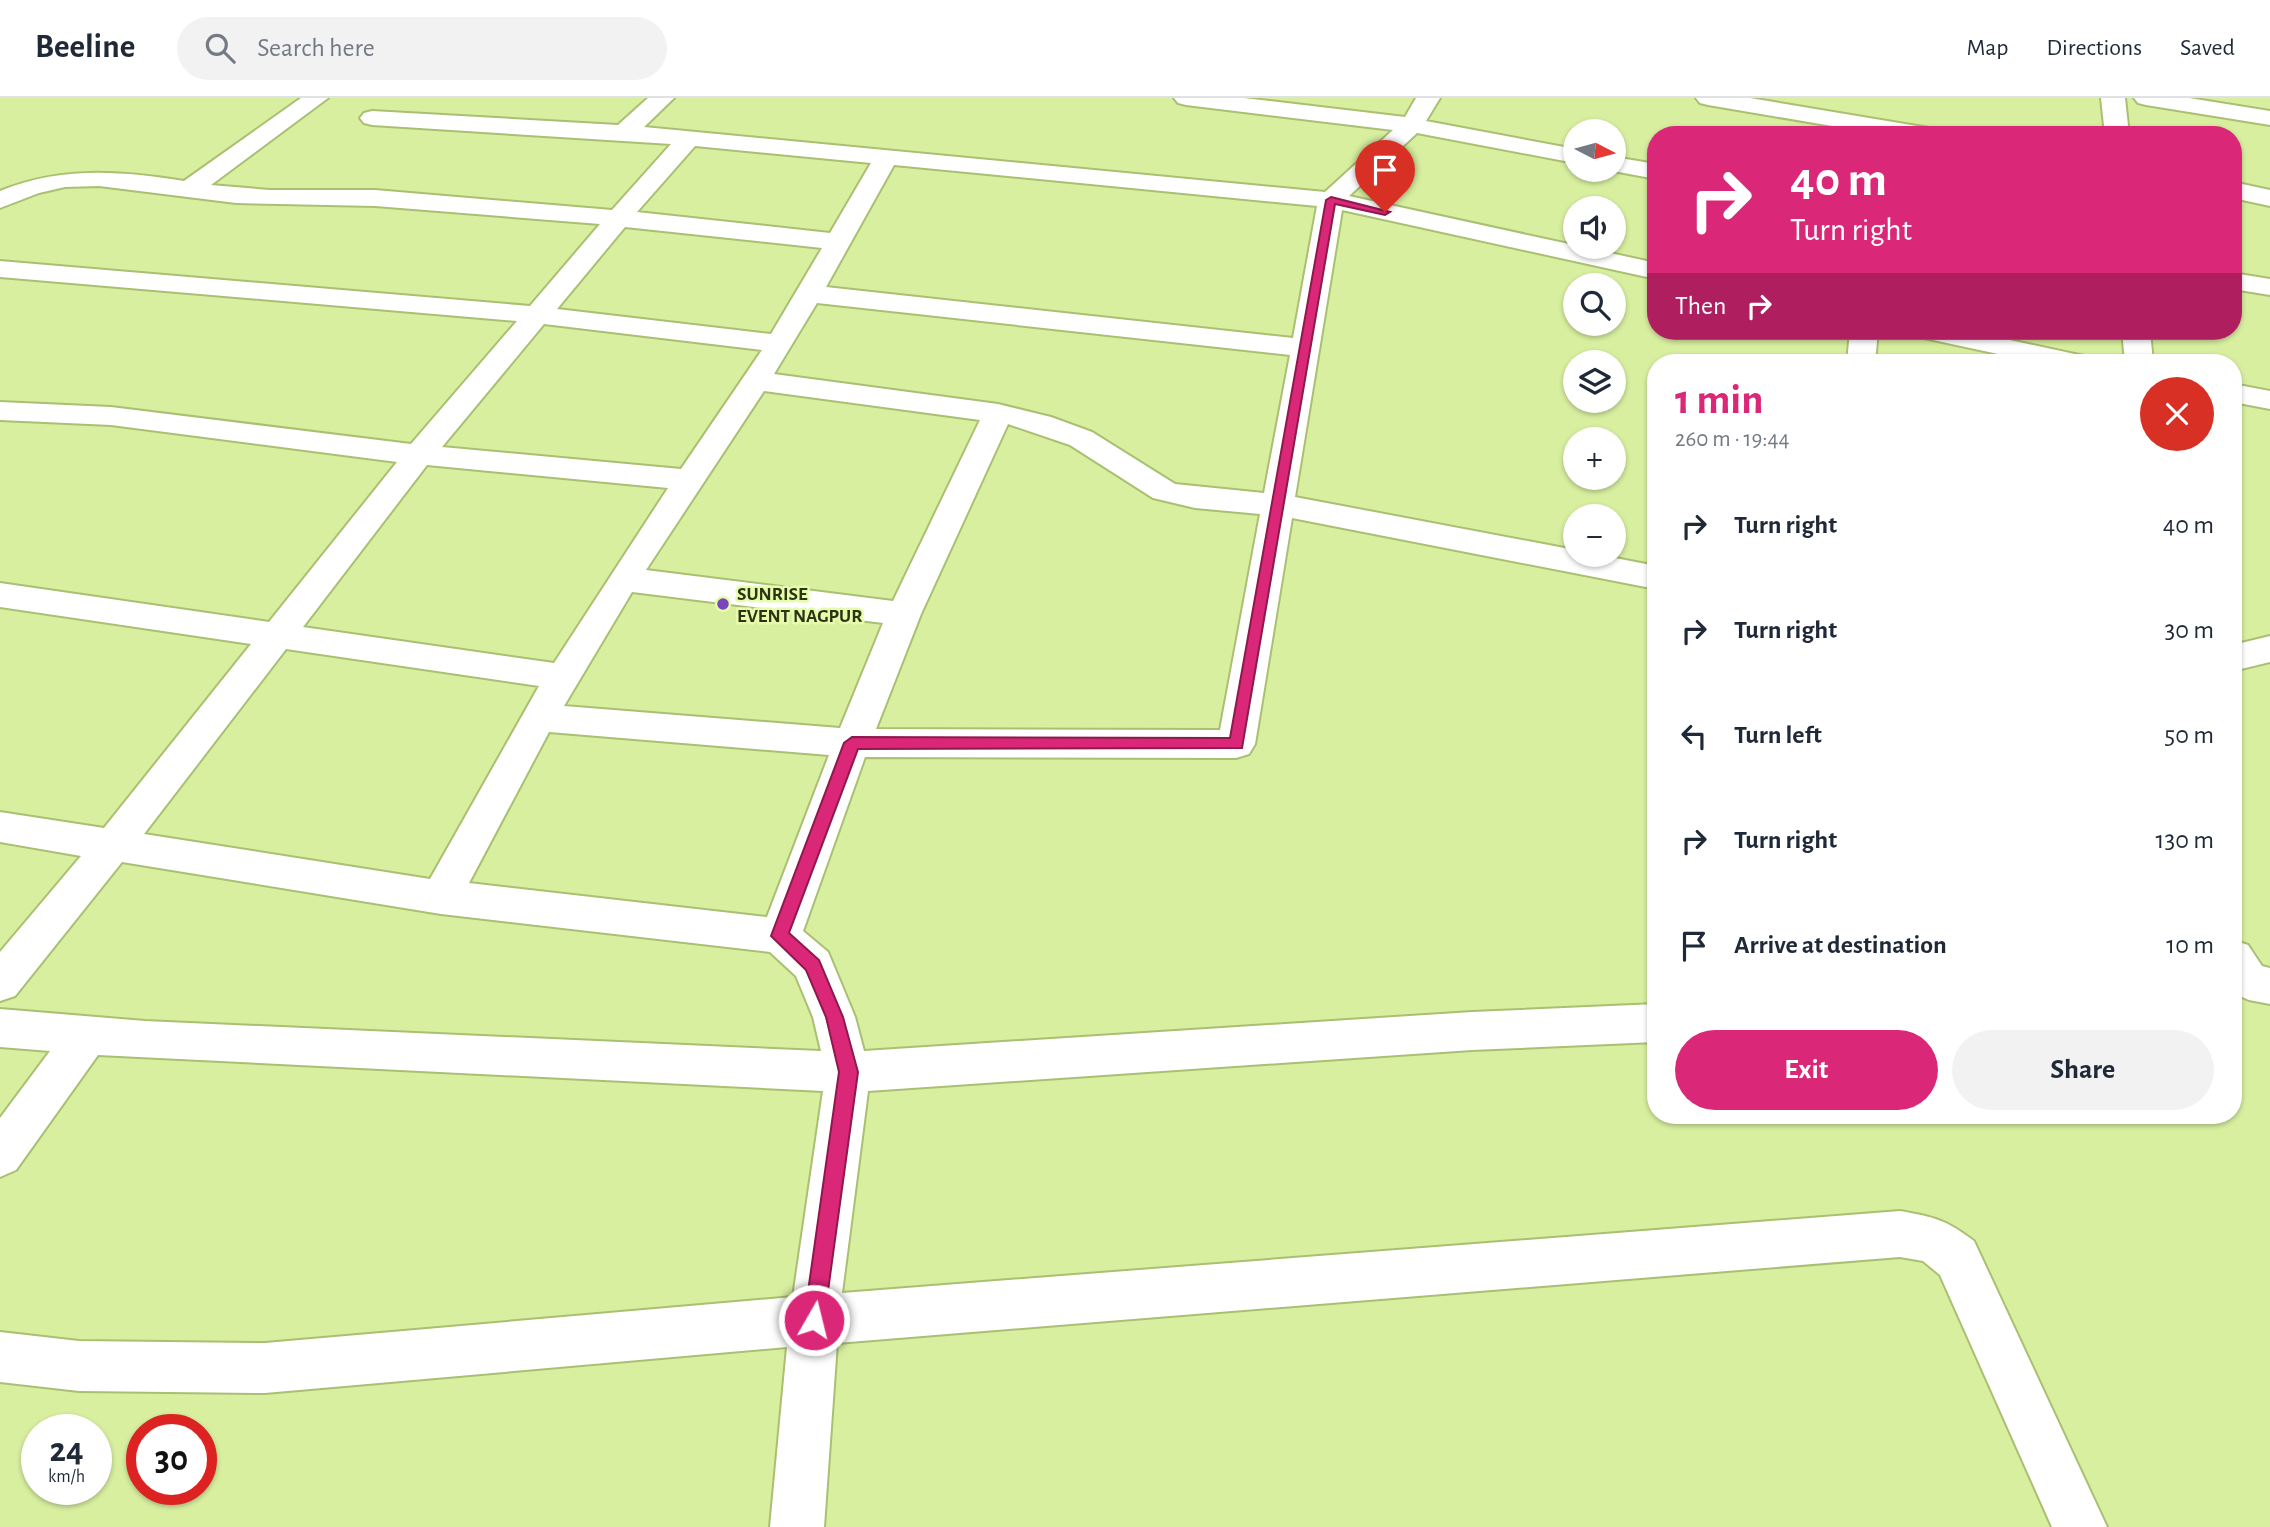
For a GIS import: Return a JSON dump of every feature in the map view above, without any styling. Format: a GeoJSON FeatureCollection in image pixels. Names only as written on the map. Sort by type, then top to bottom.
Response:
{"type":"FeatureCollection","features":[{"type":"Feature","properties":{"kind":"street"},"geometry":{"type":"LineString","coordinates":[[187,191],[316,98]]}},
{"type":"Feature","properties":{"kind":"street"},"geometry":{"type":"LineString","coordinates":[[624,132],[662,98]]}},
{"type":"Feature","properties":{"kind":"street"},"geometry":{"type":"LineString","coordinates":[[1186,98],[1412,125],[1563,154]]}},
{"type":"Feature","properties":{"kind":"street"},"geometry":{"type":"LineString","coordinates":[[538,718],[852,743],[1236,744],[1331,200],[1412,125],[1428,98]]}},
{"type":"Feature","properties":{"kind":"street"},"geometry":{"type":"LineString","coordinates":[[1707,98],[1875,126]]}},
{"type":"Feature","properties":{"kind":"street"},"geometry":{"type":"LineString","coordinates":[[2113,98],[2116,126]]}},
{"type":"Feature","properties":{"kind":"street"},"geometry":{"type":"LineString","coordinates":[[2146,98],[2270,118]]}},
{"type":"Feature","properties":{"kind":"street"},"geometry":{"type":"LineString","coordinates":[[372,118],[624,132],[1331,200],[1647,269]]}},
{"type":"Feature","properties":{"kind":"street"},"geometry":{"type":"LineString","coordinates":[[0,983],[281,634],[419,455],[539,315],[617,217],[688,139]]}},
{"type":"Feature","properties":{"kind":"street"},"geometry":{"type":"LineString","coordinates":[[441,897],[538,718],[623,579],[780,344],[811,294],[887,156]]}},
{"type":"Feature","properties":{"kind":"street"},"geometry":{"type":"LineString","coordinates":[[1626,166],[1647,170]]}},
{"type":"Feature","properties":{"kind":"street"},"geometry":{"type":"LineString","coordinates":[[0,200],[25,187],[72,178],[115,178],[187,191],[270,198],[374,198],[617,217],[839,242]]}},
{"type":"Feature","properties":{"kind":"street"},"geometry":{"type":"LineString","coordinates":[[2242,192],[2270,198]]}},
{"type":"Feature","properties":{"kind":"street"},"geometry":{"type":"LineString","coordinates":[[0,269],[539,315],[780,344]]}},
{"type":"Feature","properties":{"kind":"street"},"geometry":{"type":"LineString","coordinates":[[2242,282],[2270,287]]}},
{"type":"Feature","properties":{"kind":"street"},"geometry":{"type":"LineString","coordinates":[[811,294],[1305,348]]}},
{"type":"Feature","properties":{"kind":"street"},"geometry":{"type":"LineString","coordinates":[[1971,340],[2037,354]]}},
{"type":"Feature","properties":{"kind":"street"},"geometry":{"type":"LineString","coordinates":[[757,381],[998,413],[1064,429],[1109,454],[1134,475],[1163,491],[1203,499],[1278,505],[1536,552],[1647,576]]}},
{"type":"Feature","properties":{"kind":"street"},"geometry":{"type":"LineString","coordinates":[[2242,395],[2270,400]]}},
{"type":"Feature","properties":{"kind":"street"},"geometry":{"type":"LineString","coordinates":[[0,411],[111,416],[419,455],[690,480]]}},
{"type":"Feature","properties":{"kind":"street"},"geometry":{"type":"LineString","coordinates":[[780,936],[852,743],[904,614],[998,413]]}},
{"type":"Feature","properties":{"kind":"street"},"geometry":{"type":"LineString","coordinates":[[623,579],[904,614]]}},
{"type":"Feature","properties":{"kind":"street"},"geometry":{"type":"LineString","coordinates":[[0,595],[564,677]]}},
{"type":"Feature","properties":{"kind":"street"},"geometry":{"type":"LineString","coordinates":[[2242,656],[2270,649]]}},
{"type":"Feature","properties":{"kind":"street"},"geometry":{"type":"LineString","coordinates":[[0,827],[441,897],[780,936],[813,965],[834,1017],[848,1072],[814,1320],[797,1527]]}},
{"type":"Feature","properties":{"kind":"street"},"geometry":{"type":"LineString","coordinates":[[0,1028],[88,1035],[848,1072],[1472,1031],[1647,1023]]}},
{"type":"Feature","properties":{"kind":"street"},"geometry":{"type":"LineString","coordinates":[[0,1155],[88,1035]]}},
{"type":"Feature","properties":{"kind":"street"},"geometry":{"type":"LineString","coordinates":[[0,1357],[79,1366],[265,1368],[814,1320],[1900,1234],[1934,1240],[1957,1258],[2080,1527]]}},
{"type":"Feature","properties":{"kind":"place","name":"SUNRISE EVENT NAGPUR"},"geometry":{"type":"Point","coordinates":[723,604]}},
{"type":"Feature","properties":{"kind":"route"},"geometry":{"type":"LineString","coordinates":[[814,1320],[848,1072],[834,1017],[813,965],[780,936],[852,743],[1236,744],[1331,200],[1385,212]]}}]}
